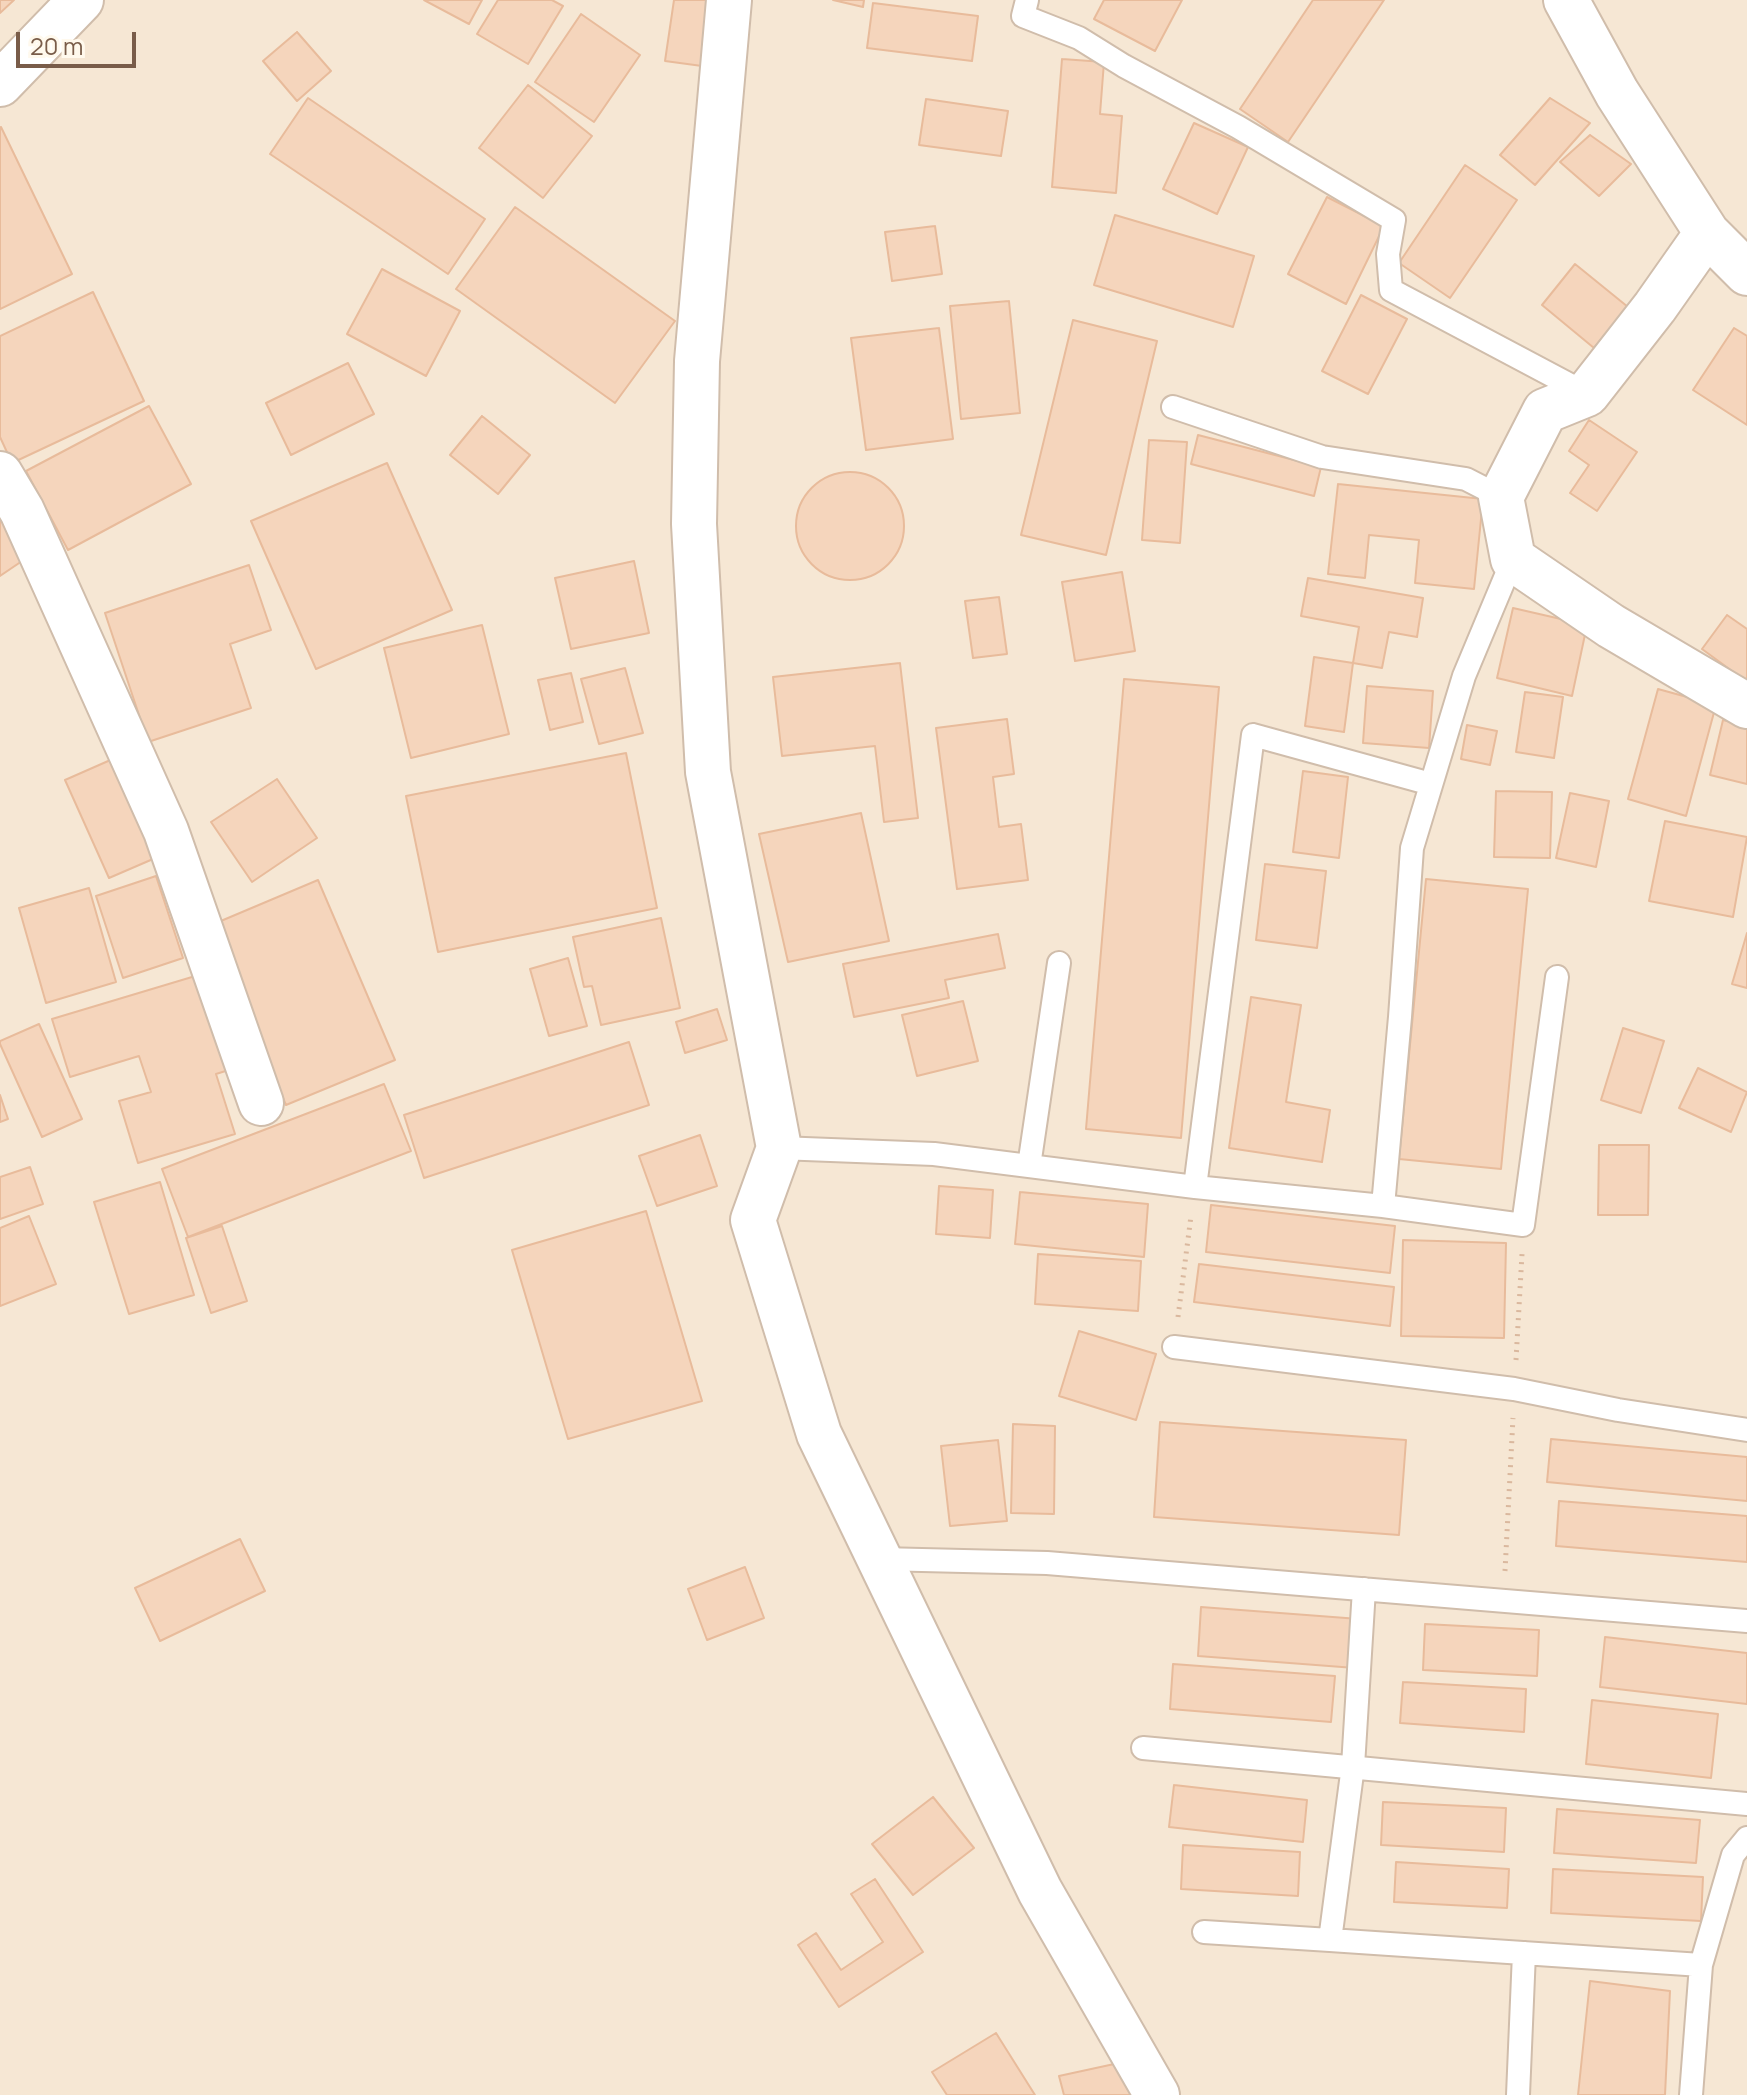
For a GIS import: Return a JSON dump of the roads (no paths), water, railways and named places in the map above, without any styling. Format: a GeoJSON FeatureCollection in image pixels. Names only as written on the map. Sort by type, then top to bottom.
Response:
{"type":"FeatureCollection","features":[{"type":"Feature","properties":{"kind":"street"},"geometry":{"type":"LineString","coordinates":[[0,84],[81,0]]}},
{"type":"Feature","properties":{"kind":"street"},"geometry":{"type":"LineString","coordinates":[[729,0],[697,361],[694,524],[708,772],[779,1148],[753,1220],[819,1434],[1040,1891],[1157,2095]]}},
{"type":"Feature","properties":{"kind":"street"},"geometry":{"type":"LineString","coordinates":[[1566,0],[1617,93],[1707,233],[1747,273]]}},
{"type":"Feature","properties":{"kind":"street"},"geometry":{"type":"LineString","coordinates":[[1707,233],[1655,307],[1587,394],[1545,411],[1501,497],[1513,559],[1611,626],[1747,706]]}},
{"type":"Feature","properties":{"kind":"street"},"geometry":{"type":"LineString","coordinates":[[0,474],[22,511],[166,831],[261,1103]]}},
{"type":"Feature","properties":{"kind":"lane"},"geometry":{"type":"LineString","coordinates":[[1027,0],[1023,16],[1079,38],[1124,66],[1238,127],[1394,220],[1388,254],[1391,290],[1587,394]]}},
{"type":"Feature","properties":{"kind":"lane"},"geometry":{"type":"LineString","coordinates":[[1173,407],[1322,457],[1466,479],[1501,497]]}},
{"type":"Feature","properties":{"kind":"lane"},"geometry":{"type":"LineString","coordinates":[[1383,1206],[1412,848],[1464,676],[1513,559]]}},
{"type":"Feature","properties":{"kind":"lane"},"geometry":{"type":"LineString","coordinates":[[1195,1187],[1253,735],[1431,784]]}},
{"type":"Feature","properties":{"kind":"lane"},"geometry":{"type":"LineString","coordinates":[[1029,1166],[1059,963]]}},
{"type":"Feature","properties":{"kind":"lane"},"geometry":{"type":"LineString","coordinates":[[779,1148],[934,1154],[1523,1225],[1557,977]]}},
{"type":"Feature","properties":{"kind":"lane"},"geometry":{"type":"LineString","coordinates":[[1174,1347],[1514,1389],[1618,1410],[1747,1430]]}},
{"type":"Feature","properties":{"kind":"lane"},"geometry":{"type":"LineString","coordinates":[[880,1559],[1047,1563],[1747,1621]]}},
{"type":"Feature","properties":{"kind":"lane"},"geometry":{"type":"LineString","coordinates":[[1330,1940],[1353,1766],[1364,1589]]}},
{"type":"Feature","properties":{"kind":"lane"},"geometry":{"type":"LineString","coordinates":[[1143,1748],[1747,1804]]}},
{"type":"Feature","properties":{"kind":"lane"},"geometry":{"type":"LineString","coordinates":[[1691,2095],[1701,1965],[1733,1855],[1747,1838]]}},
{"type":"Feature","properties":{"kind":"lane"},"geometry":{"type":"LineString","coordinates":[[1204,1932],[1701,1965]]}},
{"type":"Feature","properties":{"kind":"lane"},"geometry":{"type":"LineString","coordinates":[[1518,2095],[1524,1953]]}}]}
